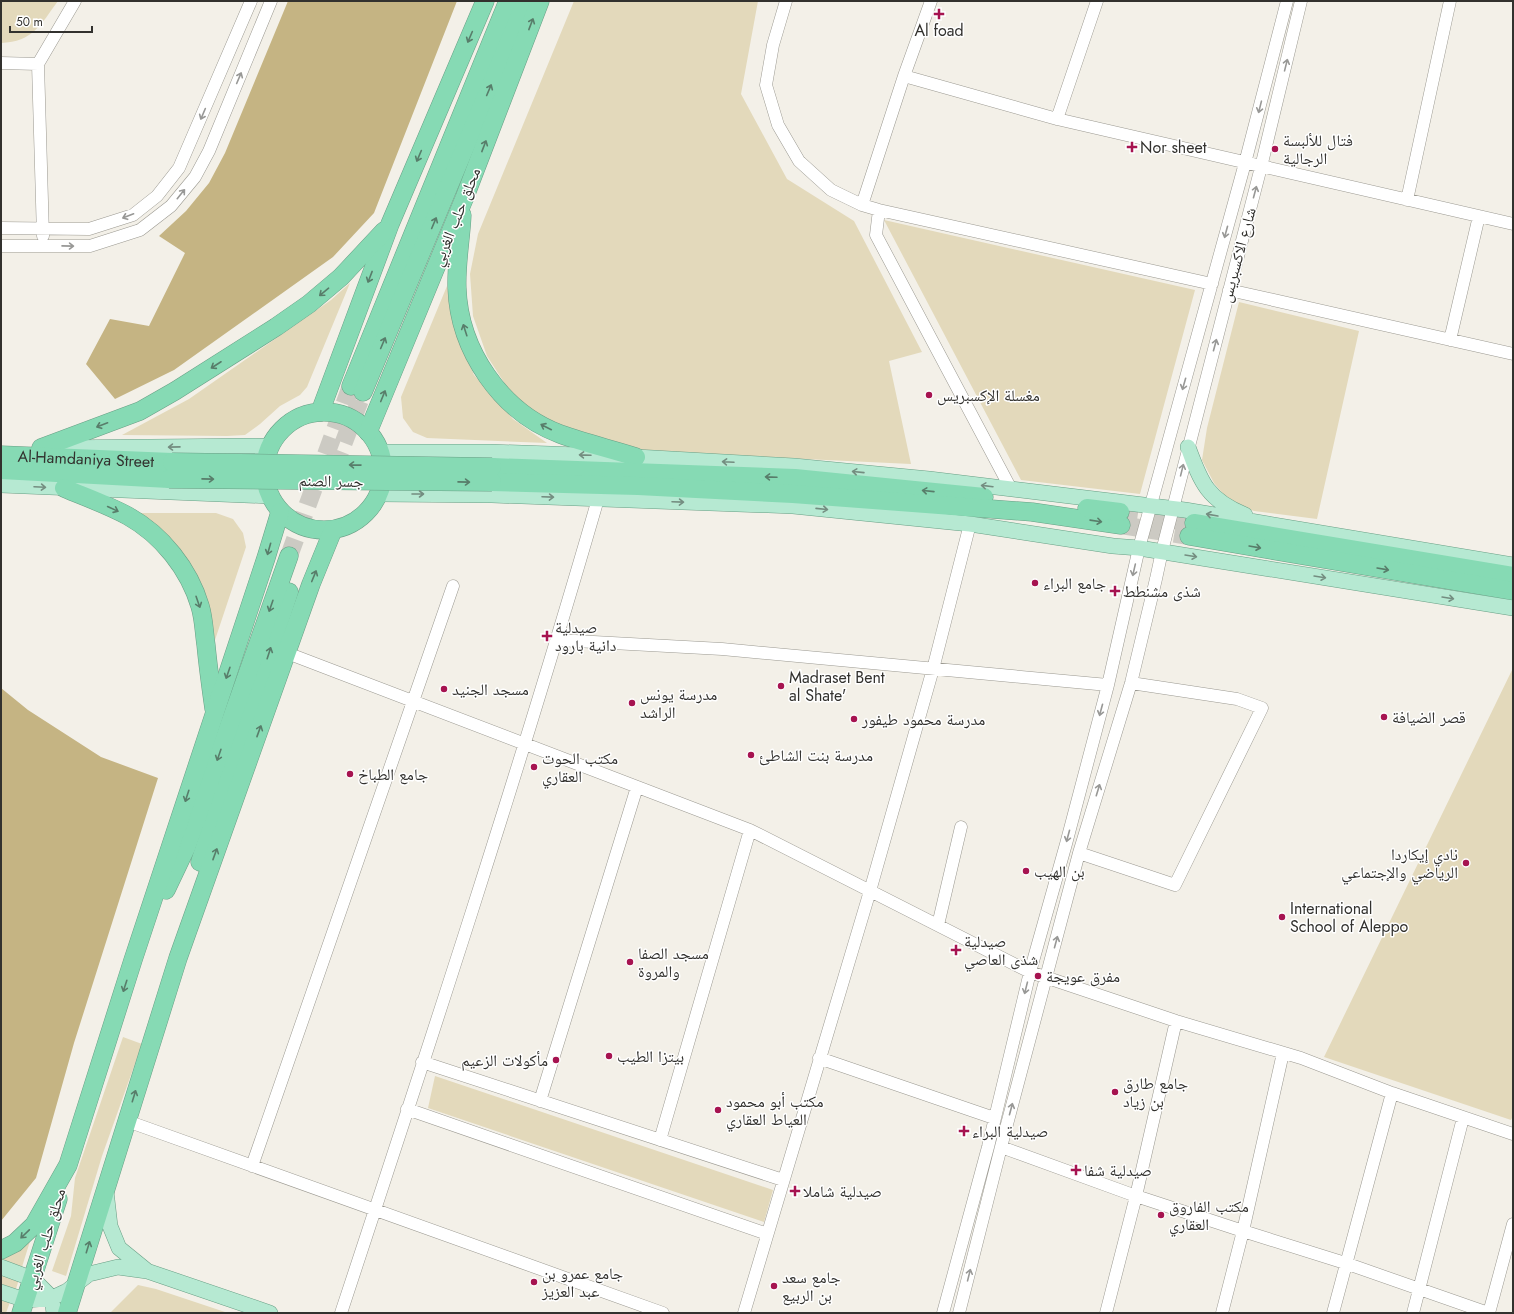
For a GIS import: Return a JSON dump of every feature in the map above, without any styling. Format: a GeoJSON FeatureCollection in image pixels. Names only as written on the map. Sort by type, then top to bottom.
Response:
{"type":"FeatureCollection","features":[{"type":"Feature","properties":{"kind":"highway"},"geometry":{"type":"LineString","coordinates":[[508,1],[357,389],[526,1]]}},
{"type":"Feature","properties":{"kind":"highway","name":"محلق حلب الغربي"},"geometry":{"type":"LineString","coordinates":[[368,432],[464,198],[540,1]]}},
{"type":"Feature","properties":{"kind":"highway"},"geometry":{"type":"LineString","coordinates":[[320,412],[390,224],[480,3]]}},
{"type":"Feature","properties":{"kind":"highway"},"geometry":{"type":"LineString","coordinates":[[464,198],[457,287],[459,306],[469,342],[487,375],[498,390],[512,404],[526,416],[542,426],[560,434],[636,457]]}},
{"type":"Feature","properties":{"kind":"highway"},"geometry":{"type":"LineString","coordinates":[[41,448],[140,411],[175,391],[276,327],[309,304],[341,277],[390,224]]}},
{"type":"Feature","properties":{"kind":"highway"},"geometry":{"type":"LineString","coordinates":[[320,412],[333,412],[346,416],[358,423],[368,432],[380,452],[383,469],[379,494],[370,509],[349,525],[333,530],[321,531],[310,529],[294,522],[280,512],[270,496],[265,480],[264,463],[269,446],[278,433],[290,422],[304,415],[320,412]]}},
{"type":"Feature","properties":{"kind":"highway","name":"Al-Hamdaniya Street"},"geometry":{"type":"LineString","coordinates":[[1,455],[170,470]]}},
{"type":"Feature","properties":{"kind":"highway","name":"Al-Hamdaniya Street"},"geometry":{"type":"LineString","coordinates":[[1,470],[170,470]]}},
{"type":"Feature","properties":{"kind":"highway","name":"جسر الصنم"},"geometry":{"type":"LineString","coordinates":[[170,470],[492,475],[794,486],[1032,512],[1120,518]]}},
{"type":"Feature","properties":{"kind":"highway"},"geometry":{"type":"LineString","coordinates":[[64,488],[128,516],[145,527],[169,549],[184,570],[200,606],[204,625],[214,714]]}},
{"type":"Feature","properties":{"kind":"highway"},"geometry":{"type":"LineString","coordinates":[[1,1250],[16,1243],[34,1225],[68,1166],[133,960],[264,566],[280,512]]}},
{"type":"Feature","properties":{"kind":"highway"},"geometry":{"type":"LineString","coordinates":[[1513,576],[1192,529],[1513,591]]}},
{"type":"Feature","properties":{"kind":"highway"},"geometry":{"type":"LineString","coordinates":[[67,1313],[178,958],[311,584],[333,530]]}},
{"type":"Feature","properties":{"kind":"highway"},"geometry":{"type":"LineString","coordinates":[[133,960],[186,848],[294,558],[201,856],[178,958]]}},
{"type":"Feature","properties":{"kind":"highway","name":"محلق حلب الغربي"},"geometry":{"type":"LineString","coordinates":[[23,1307],[68,1166]]}},
{"type":"Feature","properties":{"kind":"main road"},"geometry":{"type":"LineString","coordinates":[[1,446],[41,448],[269,446]]}},
{"type":"Feature","properties":{"kind":"main road"},"geometry":{"type":"LineString","coordinates":[[1188,447],[1198,474],[1214,497],[1230,509],[1266,524]]}},
{"type":"Feature","properties":{"kind":"main road"},"geometry":{"type":"LineString","coordinates":[[380,452],[490,452],[636,457],[794,486],[970,524],[1113,546],[1139,548],[1513,608]]}},
{"type":"Feature","properties":{"kind":"main road"},"geometry":{"type":"LineString","coordinates":[[379,494],[492,495],[598,499],[929,479],[1173,508],[1513,565]]}},
{"type":"Feature","properties":{"kind":"main road"},"geometry":{"type":"LineString","coordinates":[[1,485],[270,496]]}},
{"type":"Feature","properties":{"kind":"main road"},"geometry":{"type":"LineString","coordinates":[[105,1190],[110,1226],[120,1248],[147,1271]]}},
{"type":"Feature","properties":{"kind":"main road"},"geometry":{"type":"LineString","coordinates":[[1,1267],[33,1279],[53,1306]]}},
{"type":"Feature","properties":{"kind":"main road"},"geometry":{"type":"LineString","coordinates":[[1,1292],[23,1307],[53,1306],[68,1291],[89,1274],[118,1267],[147,1271],[270,1313]]}},
{"type":"Feature","properties":{"kind":"street"},"geometry":{"type":"LineString","coordinates":[[43,246],[38,64],[75,1]]}},
{"type":"Feature","properties":{"kind":"street"},"geometry":{"type":"LineString","coordinates":[[1,228],[89,229],[133,215],[157,196],[179,168],[250,1]]}},
{"type":"Feature","properties":{"kind":"street"},"geometry":{"type":"LineString","coordinates":[[1,246],[90,246],[140,230],[171,206],[195,177],[209,151],[270,5],[256,1]]}},
{"type":"Feature","properties":{"kind":"street"},"geometry":{"type":"LineString","coordinates":[[786,1],[772,45],[766,85],[778,125],[799,161],[831,190],[879,210],[1212,284]]}},
{"type":"Feature","properties":{"kind":"street"},"geometry":{"type":"LineString","coordinates":[[862,204],[904,76],[931,1]]}},
{"type":"Feature","properties":{"kind":"street"},"geometry":{"type":"LineString","coordinates":[[1057,119],[1097,1]]}},
{"type":"Feature","properties":{"kind":"street"},"geometry":{"type":"LineString","coordinates":[[942,1313],[994,1118],[1030,972],[1066,844],[1108,684],[1139,548],[1245,163],[1287,1]]}},
{"type":"Feature","properties":{"kind":"street","name":"شارع الاكسبريس"},"geometry":{"type":"LineString","coordinates":[[959,1313],[1001,1147],[1079,853],[1131,682],[1188,447],[1261,167],[1301,1]]}},
{"type":"Feature","properties":{"kind":"street"},"geometry":{"type":"LineString","coordinates":[[1407,200],[1450,1]]}},
{"type":"Feature","properties":{"kind":"street"},"geometry":{"type":"LineString","coordinates":[[1,64],[38,64]]}},
{"type":"Feature","properties":{"kind":"street"},"geometry":{"type":"LineString","coordinates":[[904,76],[1057,119],[1513,224]]}},
{"type":"Feature","properties":{"kind":"street"},"geometry":{"type":"LineString","coordinates":[[879,210],[876,234],[1011,489]]}},
{"type":"Feature","properties":{"kind":"street"},"geometry":{"type":"LineString","coordinates":[[1450,340],[1479,216]]}},
{"type":"Feature","properties":{"kind":"street"},"geometry":{"type":"LineString","coordinates":[[1229,290],[1513,354]]}},
{"type":"Feature","properties":{"kind":"street"},"geometry":{"type":"LineString","coordinates":[[341,1313],[525,744],[598,499]]}},
{"type":"Feature","properties":{"kind":"street"},"geometry":{"type":"LineString","coordinates":[[744,1313],[870,891],[933,669],[970,524]]}},
{"type":"Feature","properties":{"kind":"street"},"geometry":{"type":"LineString","coordinates":[[252,1166],[453,586]]}},
{"type":"Feature","properties":{"kind":"street"},"geometry":{"type":"LineString","coordinates":[[557,640],[722,649],[1108,684]]}},
{"type":"Feature","properties":{"kind":"street"},"geometry":{"type":"LineString","coordinates":[[287,653],[750,830],[1030,972],[1176,1021],[1283,1053],[1392,1093],[1513,1134]]}},
{"type":"Feature","properties":{"kind":"street"},"geometry":{"type":"LineString","coordinates":[[1079,853],[1175,885],[1262,708],[1237,699],[1131,682]]}},
{"type":"Feature","properties":{"kind":"street"},"geometry":{"type":"LineString","coordinates":[[540,1101],[637,787]]}},
{"type":"Feature","properties":{"kind":"street"},"geometry":{"type":"LineString","coordinates":[[938,925],[962,827]]}},
{"type":"Feature","properties":{"kind":"street"},"geometry":{"type":"LineString","coordinates":[[660,1140],[750,830]]}},
{"type":"Feature","properties":{"kind":"street"},"geometry":{"type":"LineString","coordinates":[[1106,1313],[1136,1196],[1176,1021]]}},
{"type":"Feature","properties":{"kind":"street"},"geometry":{"type":"LineString","coordinates":[[1222,1313],[1243,1231],[1283,1053]]}},
{"type":"Feature","properties":{"kind":"street"},"geometry":{"type":"LineString","coordinates":[[820,1058],[994,1118]]}},
{"type":"Feature","properties":{"kind":"street"},"geometry":{"type":"LineString","coordinates":[[422,1062],[783,1180]]}},
{"type":"Feature","properties":{"kind":"street"},"geometry":{"type":"LineString","coordinates":[[1333,1313],[1345,1263],[1392,1093]]}},
{"type":"Feature","properties":{"kind":"street"},"geometry":{"type":"LineString","coordinates":[[407,1108],[767,1234]]}},
{"type":"Feature","properties":{"kind":"street"},"geometry":{"type":"LineString","coordinates":[[1412,1313],[1463,1118]]}},
{"type":"Feature","properties":{"kind":"street"},"geometry":{"type":"LineString","coordinates":[[127,1121],[663,1313]]}},
{"type":"Feature","properties":{"kind":"street"},"geometry":{"type":"LineString","coordinates":[[1001,1147],[1136,1196],[1345,1263],[1418,1290],[1489,1313],[1513,1224]]}},
{"type":"Feature","properties":{"kind":"shaded area"},"geometry":{"type":"Polygon","coordinates":[[[1,1],[58,1],[41,24],[29,35],[12,42],[1,43],[1,1]]]}},
{"type":"Feature","properties":{"kind":"shaded area"},"geometry":{"type":"Polygon","coordinates":[[[288,1],[457,1],[374,213],[333,257],[174,370],[115,399],[86,364],[110,319],[149,326],[185,253],[159,236],[186,211],[209,183],[225,153],[288,1]]]}},
{"type":"Feature","properties":{"kind":"shaded area"},"geometry":{"type":"Polygon","coordinates":[[[574,1],[758,1],[741,94],[787,179],[854,221],[922,352],[889,361],[911,464],[651,452],[588,438],[544,420],[509,390],[487,356],[473,316],[470,274],[478,234],[574,1]]]}},
{"type":"Feature","properties":{"kind":"shaded area"},"geometry":{"type":"Polygon","coordinates":[[[884,220],[1195,290],[1140,494],[1021,480],[884,220]]]}},
{"type":"Feature","properties":{"kind":"shaded area"},"geometry":{"type":"Polygon","coordinates":[[[350,283],[307,387],[300,395],[280,406],[245,435],[122,435],[189,399],[331,300],[350,283]]]}},
{"type":"Feature","properties":{"kind":"shaded area"},"geometry":{"type":"Polygon","coordinates":[[[447,286],[456,332],[474,375],[513,419],[547,443],[427,438],[413,432],[403,418],[401,397],[447,286]]]}},
{"type":"Feature","properties":{"kind":"shaded area"},"geometry":{"type":"Polygon","coordinates":[[[1239,302],[1359,331],[1317,519],[1254,511],[1230,502],[1214,483],[1202,460],[1207,428],[1239,302]]]}},
{"type":"Feature","properties":{"kind":"shaded area"},"geometry":{"type":"Polygon","coordinates":[[[124,513],[216,513],[233,519],[243,533],[246,547],[215,640],[208,610],[198,585],[124,513]]]}},
{"type":"Feature","properties":{"kind":"shaded area","name":"نادي إيكاردا الرياضي والإجتماعي"},"geometry":{"type":"Polygon","coordinates":[[[1513,668],[1513,1116],[1511,1120],[1324,1057],[1513,668]]]}},
{"type":"Feature","properties":{"kind":"shaded area"},"geometry":{"type":"Polygon","coordinates":[[[1,688],[28,710],[101,757],[158,778],[74,1043],[36,1178],[1,1221],[1,688]]]}},
{"type":"Feature","properties":{"kind":"shaded area"},"geometry":{"type":"Polygon","coordinates":[[[123,1037],[142,1044],[102,1156],[66,1276],[52,1271],[71,1216],[75,1178],[123,1037]]]}},
{"type":"Feature","properties":{"kind":"shaded area"},"geometry":{"type":"Polygon","coordinates":[[[435,1076],[773,1190],[764,1222],[428,1108],[435,1076]]]}},
{"type":"Feature","properties":{"kind":"shaded area"},"geometry":{"type":"Polygon","coordinates":[[[31,1238],[22,1267],[1,1260],[1,1255],[31,1238]]]}},
{"type":"Feature","properties":{"kind":"shaded area"},"geometry":{"type":"Polygon","coordinates":[[[1,1273],[19,1279],[16,1289],[1,1284],[1,1273]]]}},
{"type":"Feature","properties":{"kind":"shaded area"},"geometry":{"type":"Polygon","coordinates":[[[138,1285],[156,1289],[228,1313],[110,1313],[138,1285]]]}},
{"type":"Feature","properties":{"kind":"shaded area"},"geometry":{"type":"Polygon","coordinates":[[[1,1299],[10,1302],[6,1313],[1,1313],[1,1299]]]}},
{"type":"Feature","properties":{"kind":"tunnel"},"geometry":{"type":"LineString","coordinates":[[289,556],[351,386]]}},
{"type":"Feature","properties":{"kind":"tunnel"},"geometry":{"type":"LineString","coordinates":[[334,468],[363,392]]}},
{"type":"Feature","properties":{"kind":"tunnel"},"geometry":{"type":"LineString","coordinates":[[1120,512],[1194,523]]}},
{"type":"Feature","properties":{"kind":"tunnel"},"geometry":{"type":"LineString","coordinates":[[1121,525],[1189,536]]}},
{"type":"Feature","properties":{"kind":"place","name":"Al foad"},"geometry":{"type":"Point","coordinates":[939,14]}},
{"type":"Feature","properties":{"kind":"place","name":"Nor sheet"},"geometry":{"type":"Point","coordinates":[1132,147]}},
{"type":"Feature","properties":{"kind":"place","name":"فتال للألبسة الرجالية"},"geometry":{"type":"Point","coordinates":[1275,149]}},
{"type":"Feature","properties":{"kind":"place","name":"مغسلة الإكسبريس"},"geometry":{"type":"Point","coordinates":[929,395]}},
{"type":"Feature","properties":{"kind":"place","name":"جامع البراء"},"geometry":{"type":"Point","coordinates":[1035,583]}},
{"type":"Feature","properties":{"kind":"place","name":"شذى مشنطط"},"geometry":{"type":"Point","coordinates":[1115,591]}},
{"type":"Feature","properties":{"kind":"place","name":"صيدلية دانية بارود"},"geometry":{"type":"Point","coordinates":[547,636]}},
{"type":"Feature","properties":{"kind":"place","name":"Madraset Bent al Shate'"},"geometry":{"type":"Point","coordinates":[781,686]}},
{"type":"Feature","properties":{"kind":"place","name":"مسجد الجنيد"},"geometry":{"type":"Point","coordinates":[444,689]}},
{"type":"Feature","properties":{"kind":"place","name":"مدرسة يونس الراشد"},"geometry":{"type":"Point","coordinates":[632,703]}},
{"type":"Feature","properties":{"kind":"place","name":"قصر الضيافة"},"geometry":{"type":"Point","coordinates":[1384,717]}},
{"type":"Feature","properties":{"kind":"place","name":"مدرسة محمود طيفور"},"geometry":{"type":"Point","coordinates":[854,719]}},
{"type":"Feature","properties":{"kind":"place","name":"مدرسة بنت الشاطئ"},"geometry":{"type":"Point","coordinates":[751,755]}},
{"type":"Feature","properties":{"kind":"place","name":"مكتب الحوت العقاري"},"geometry":{"type":"Point","coordinates":[534,767]}},
{"type":"Feature","properties":{"kind":"place","name":"جامع الطباخ"},"geometry":{"type":"Point","coordinates":[350,774]}},
{"type":"Feature","properties":{"kind":"place","name":"نادي إيكاردا الرياضي والإجتماعي"},"geometry":{"type":"Point","coordinates":[1466,863]}},
{"type":"Feature","properties":{"kind":"place","name":"بن الهيب"},"geometry":{"type":"Point","coordinates":[1026,871]}},
{"type":"Feature","properties":{"kind":"place","name":"International School of Aleppo"},"geometry":{"type":"Point","coordinates":[1282,917]}},
{"type":"Feature","properties":{"kind":"place","name":"صيدلية شذى العاصي"},"geometry":{"type":"Point","coordinates":[956,950]}},
{"type":"Feature","properties":{"kind":"place","name":"مسجد الصفا والمروة"},"geometry":{"type":"Point","coordinates":[630,962]}},
{"type":"Feature","properties":{"kind":"place","name":"مفرق عويجة"},"geometry":{"type":"Point","coordinates":[1038,976]}},
{"type":"Feature","properties":{"kind":"place","name":"بيتزا الطيب"},"geometry":{"type":"Point","coordinates":[609,1056]}},
{"type":"Feature","properties":{"kind":"place","name":"مأكولات الزعيم"},"geometry":{"type":"Point","coordinates":[556,1060]}},
{"type":"Feature","properties":{"kind":"place","name":"جامع طارق بن زياد"},"geometry":{"type":"Point","coordinates":[1115,1092]}},
{"type":"Feature","properties":{"kind":"place","name":"مكتب أبو محمود العياط العقاري"},"geometry":{"type":"Point","coordinates":[718,1110]}},
{"type":"Feature","properties":{"kind":"place","name":"صيدلية البراء"},"geometry":{"type":"Point","coordinates":[964,1131]}},
{"type":"Feature","properties":{"kind":"place","name":"صيدلية شفا"},"geometry":{"type":"Point","coordinates":[1076,1170]}},
{"type":"Feature","properties":{"kind":"place","name":"صيدلية شاملا"},"geometry":{"type":"Point","coordinates":[795,1191]}},
{"type":"Feature","properties":{"kind":"place","name":"مكتب الفاروق العقاري"},"geometry":{"type":"Point","coordinates":[1161,1215]}},
{"type":"Feature","properties":{"kind":"place","name":"جامع عمرو بن عبد العزيز"},"geometry":{"type":"Point","coordinates":[534,1282]}},
{"type":"Feature","properties":{"kind":"place","name":"جامع سعد بن الربيع"},"geometry":{"type":"Point","coordinates":[774,1286]}}]}
